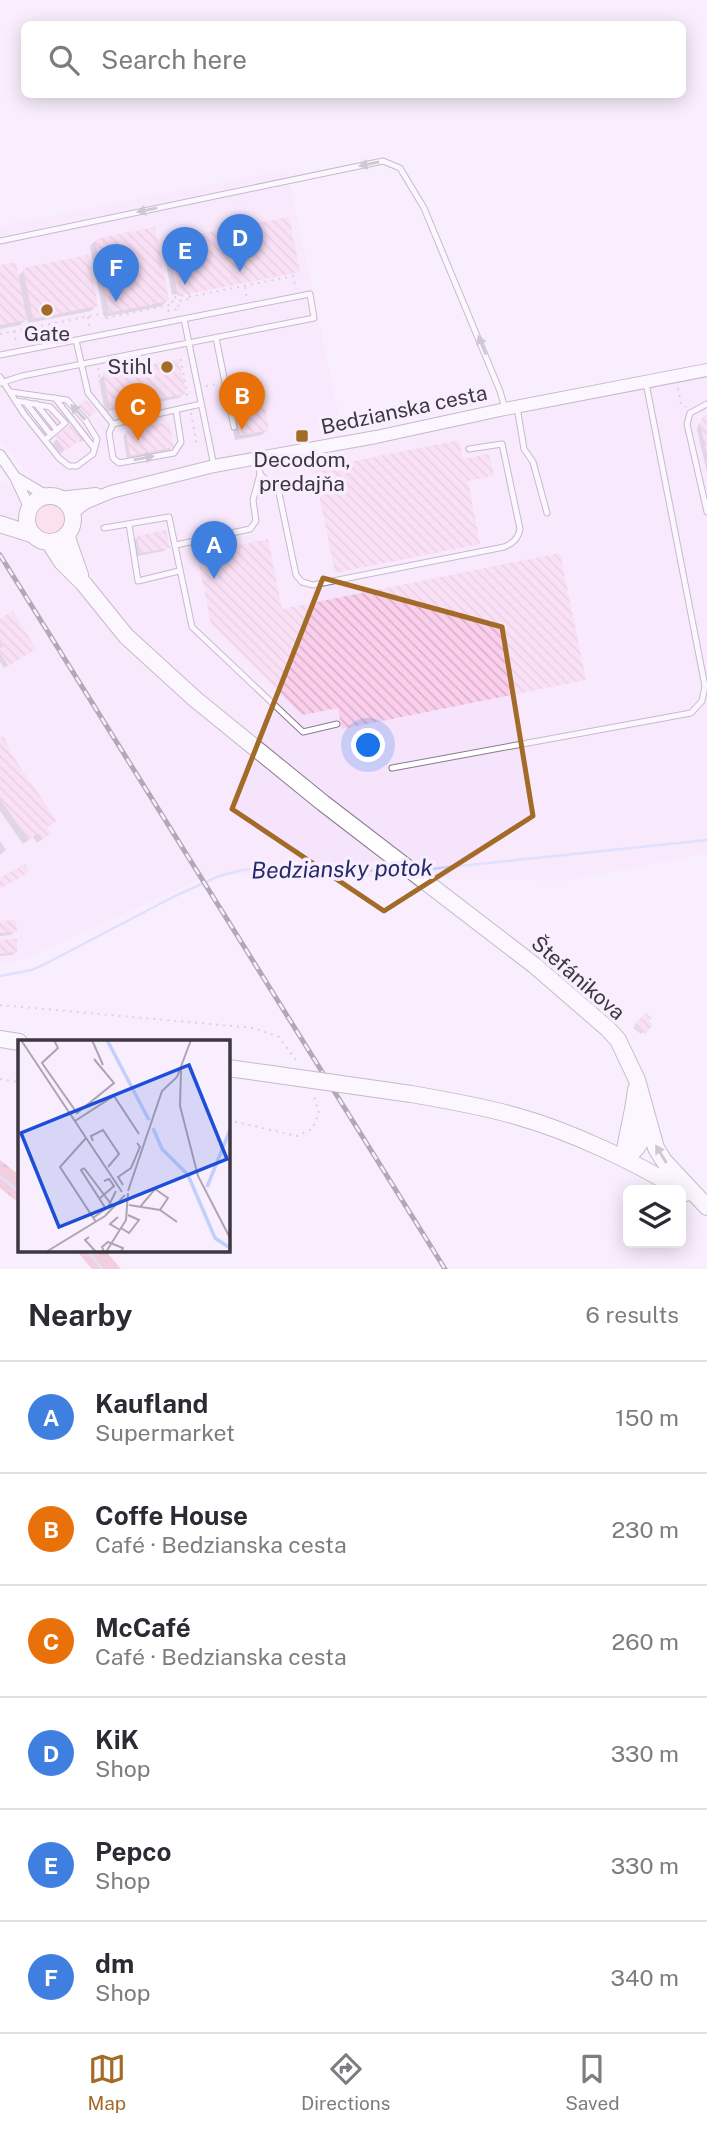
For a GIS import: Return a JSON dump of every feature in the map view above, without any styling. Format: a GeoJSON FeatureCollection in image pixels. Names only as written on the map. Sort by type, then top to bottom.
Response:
{"type":"FeatureCollection","features":[{"type":"Feature","properties":{"kind":"main road"},"geometry":{"type":"LineString","coordinates":[[54,497],[67,503],[72,513],[72,525],[66,536],[60,540],[42,538],[4,524],[29,514],[38,500],[54,497]]}},
{"type":"Feature","properties":{"kind":"main road"},"geometry":{"type":"LineString","coordinates":[[29,514],[30,529],[42,538],[84,584]]}},
{"type":"Feature","properties":{"kind":"main road"},"geometry":{"type":"LineString","coordinates":[[66,536],[84,584]]}},
{"type":"Feature","properties":{"kind":"main road","name":"Štefánikova"},"geometry":{"type":"LineString","coordinates":[[84,584],[126,636],[195,699],[395,859],[534,965],[608,1029],[618,1040],[637,1080],[640,1114]]}},
{"type":"Feature","properties":{"kind":"main road"},"geometry":{"type":"LineString","coordinates":[[0,1039],[18,1042]]}},
{"type":"Feature","properties":{"kind":"main road"},"geometry":{"type":"LineString","coordinates":[[229,1068],[466,1103],[519,1117],[624,1159],[706,1206]]}},
{"type":"Feature","properties":{"kind":"main road"},"geometry":{"type":"LineString","coordinates":[[601,1149],[622,1136],[640,1114]]}},
{"type":"Feature","properties":{"kind":"main road"},"geometry":{"type":"LineString","coordinates":[[624,1159],[634,1153],[643,1138],[645,1132],[640,1114]]}},
{"type":"Feature","properties":{"kind":"main road"},"geometry":{"type":"LineString","coordinates":[[640,1114],[664,1161],[706,1206]]}},
{"type":"Feature","properties":{"kind":"street","name":"Bedzianska cesta"},"geometry":{"type":"LineString","coordinates":[[54,497],[111,492],[214,467],[376,438],[511,408],[707,370]]}},
{"type":"Feature","properties":{"kind":"street"},"geometry":{"type":"LineString","coordinates":[[0,455],[15,477],[29,514]]}},
{"type":"Feature","properties":{"kind":"street"},"geometry":{"type":"LineString","coordinates":[[15,477],[54,497]]}},
{"type":"Feature","properties":{"kind":"street","name":"Bedzianska cesta"},"geometry":{"type":"LineString","coordinates":[[72,513],[85,503],[111,492]]}},
{"type":"Feature","properties":{"kind":"lane"},"geometry":{"type":"LineString","coordinates":[[0,241],[383,161],[400,168],[424,208],[500,391],[511,408],[524,449],[533,462],[547,513]]}},
{"type":"Feature","properties":{"kind":"lane"},"geometry":{"type":"LineString","coordinates":[[0,355],[310,294],[314,318],[1,381]]}},
{"type":"Feature","properties":{"kind":"lane"},"geometry":{"type":"LineString","coordinates":[[184,319],[214,467]]}},
{"type":"Feature","properties":{"kind":"lane"},"geometry":{"type":"LineString","coordinates":[[216,338],[234,427]]}},
{"type":"Feature","properties":{"kind":"lane"},"geometry":{"type":"LineString","coordinates":[[76,340],[88,393],[113,424]]}},
{"type":"Feature","properties":{"kind":"lane"},"geometry":{"type":"LineString","coordinates":[[1,381],[59,458],[69,466],[77,467],[93,454],[97,439],[86,421],[66,400],[11,392]]}},
{"type":"Feature","properties":{"kind":"lane"},"geometry":{"type":"LineString","coordinates":[[392,768],[691,713],[702,701],[705,686],[646,383]]}},
{"type":"Feature","properties":{"kind":"lane"},"geometry":{"type":"LineString","coordinates":[[55,397],[94,448]]}},
{"type":"Feature","properties":{"kind":"lane"},"geometry":{"type":"LineString","coordinates":[[17,401],[50,407],[65,424],[45,440]]}},
{"type":"Feature","properties":{"kind":"lane"},"geometry":{"type":"LineString","coordinates":[[24,402],[51,435]]}},
{"type":"Feature","properties":{"kind":"lane"},"geometry":{"type":"LineString","coordinates":[[113,424],[201,404]]}},
{"type":"Feature","properties":{"kind":"lane"},"geometry":{"type":"LineString","coordinates":[[707,404],[690,413],[687,424],[707,512]]}},
{"type":"Feature","properties":{"kind":"lane"},"geometry":{"type":"LineString","coordinates":[[113,424],[109,433],[113,458],[119,463],[174,453],[181,442],[176,410]]}},
{"type":"Feature","properties":{"kind":"lane"},"geometry":{"type":"LineString","coordinates":[[260,474],[279,493],[296,575],[302,582],[313,585],[513,544],[520,529],[502,444],[469,449]]}},
{"type":"Feature","properties":{"kind":"lane"},"geometry":{"type":"LineString","coordinates":[[176,545],[250,528],[256,521],[253,500],[260,474],[258,458]]}},
{"type":"Feature","properties":{"kind":"lane"},"geometry":{"type":"LineString","coordinates":[[104,528],[169,517],[192,626],[303,732],[337,724]]}},
{"type":"Feature","properties":{"kind":"lane"},"geometry":{"type":"LineString","coordinates":[[129,524],[138,580],[179,571]]}},
{"type":"Feature","properties":{"kind":"path"},"geometry":{"type":"LineString","coordinates":[[166,306],[167,311],[179,309],[178,301],[189,297],[293,276]]}},
{"type":"Feature","properties":{"kind":"path"},"geometry":{"type":"LineString","coordinates":[[0,334],[105,313],[106,318],[173,304],[172,298],[189,297]]}},
{"type":"Feature","properties":{"kind":"path"},"geometry":{"type":"LineString","coordinates":[[133,312],[136,328]]}},
{"type":"Feature","properties":{"kind":"path"},"geometry":{"type":"LineString","coordinates":[[88,317],[91,332]]}},
{"type":"Feature","properties":{"kind":"path"},"geometry":{"type":"LineString","coordinates":[[14,331],[17,346]]}},
{"type":"Feature","properties":{"kind":"path"},"geometry":{"type":"LineString","coordinates":[[97,366],[99,376],[103,375]]}},
{"type":"Feature","properties":{"kind":"path"},"geometry":{"type":"LineString","coordinates":[[678,384],[681,404],[692,412]]}},
{"type":"Feature","properties":{"kind":"path"},"geometry":{"type":"LineString","coordinates":[[241,435],[242,440]]}},
{"type":"Feature","properties":{"kind":"path"},"geometry":{"type":"LineString","coordinates":[[0,1005],[254,1028],[279,1037],[301,1068]]}},
{"type":"Feature","properties":{"kind":"path"},"geometry":{"type":"LineString","coordinates":[[0,1079],[18,1082]]}},
{"type":"Feature","properties":{"kind":"path"},"geometry":{"type":"LineString","coordinates":[[229,1120],[297,1136],[312,1129],[319,1113],[311,1088]]}},
{"type":"Feature","properties":{"kind":"highlighted area"},"geometry":{"type":"Polygon","coordinates":[[[323,578],[502,627],[533,816],[384,911],[232,809],[323,578]]]}},
{"type":"Feature","properties":{"kind":"shaded area"},"geometry":{"type":"Polygon","coordinates":[[[287,170],[345,445],[707,372],[707,853],[564,881],[211,874],[27,958],[0,964],[0,484],[33,480],[0,441],[0,226],[287,170]]]}},
{"type":"Feature","properties":{"kind":"shaded area"},"geometry":{"type":"Polygon","coordinates":[[[50,503],[60,508],[65,518],[60,528],[50,533],[40,528],[35,518],[40,508],[50,503]]]}},
{"type":"Feature","properties":{"kind":"green space"},"geometry":{"type":"Polygon","coordinates":[[[0,1160],[18,1174],[18,1202],[0,1188],[0,1160]]]}},
{"type":"Feature","properties":{"kind":"green space"},"geometry":{"type":"Polygon","coordinates":[[[78,1252],[107,1252],[121,1269],[92,1269],[78,1252]]]}},
{"type":"Feature","properties":{"kind":"building"},"geometry":{"type":"Polygon","coordinates":[[[289,217],[300,272],[178,296],[167,240],[289,217]]]}},
{"type":"Feature","properties":{"kind":"building"},"geometry":{"type":"Polygon","coordinates":[[[155,227],[169,301],[109,313],[95,239],[155,227]]]}},
{"type":"Feature","properties":{"kind":"building"},"geometry":{"type":"Polygon","coordinates":[[[88,255],[98,306],[33,319],[23,268],[88,255]]]}},
{"type":"Feature","properties":{"kind":"building"},"geometry":{"type":"Polygon","coordinates":[[[16,262],[27,320],[0,325],[0,265],[16,262]]]}},
{"type":"Feature","properties":{"kind":"building"},"geometry":{"type":"Polygon","coordinates":[[[179,359],[186,394],[110,408],[103,373],[179,359]]]}},
{"type":"Feature","properties":{"kind":"building"},"geometry":{"type":"Polygon","coordinates":[[[260,382],[269,430],[240,436],[231,388],[260,382]]]}},
{"type":"Feature","properties":{"kind":"building"},"geometry":{"type":"Polygon","coordinates":[[[86,400],[96,412],[88,418],[78,406],[86,400]]]}},
{"type":"Feature","properties":{"kind":"building"},"geometry":{"type":"Polygon","coordinates":[[[57,406],[66,418],[42,438],[32,425],[57,406]]]}},
{"type":"Feature","properties":{"kind":"building"},"geometry":{"type":"Polygon","coordinates":[[[707,414],[707,451],[706,451],[700,424],[707,414]]]}},
{"type":"Feature","properties":{"kind":"building"},"geometry":{"type":"Polygon","coordinates":[[[76,418],[90,436],[83,441],[81,439],[66,451],[55,437],[76,418]]]}},
{"type":"Feature","properties":{"kind":"building"},"geometry":{"type":"Polygon","coordinates":[[[169,422],[174,447],[130,456],[126,431],[169,422]]]}},
{"type":"Feature","properties":{"kind":"building"},"geometry":{"type":"Polygon","coordinates":[[[459,440],[463,459],[489,454],[494,476],[468,481],[480,544],[335,573],[314,469],[459,440]]]}},
{"type":"Feature","properties":{"kind":"building"},"geometry":{"type":"Polygon","coordinates":[[[166,530],[170,548],[140,553],[137,536],[166,530]]]}},
{"type":"Feature","properties":{"kind":"building"},"geometry":{"type":"Polygon","coordinates":[[[268,539],[282,609],[560,553],[586,680],[342,729],[338,708],[302,715],[211,624],[197,554],[268,539]]]}},
{"type":"Feature","properties":{"kind":"building"},"geometry":{"type":"Polygon","coordinates":[[[13,611],[36,649],[8,666],[0,653],[3,646],[0,642],[0,619],[13,611]]]}},
{"type":"Feature","properties":{"kind":"building"},"geometry":{"type":"Polygon","coordinates":[[[3,736],[10,752],[57,821],[47,827],[51,833],[43,839],[38,833],[29,840],[0,799],[0,738],[3,736]]]}},
{"type":"Feature","properties":{"kind":"building"},"geometry":{"type":"Polygon","coordinates":[[[25,864],[29,872],[0,889],[0,878],[25,864]]]}},
{"type":"Feature","properties":{"kind":"building"},"geometry":{"type":"Polygon","coordinates":[[[16,920],[17,932],[0,933],[0,921],[16,920]]]}},
{"type":"Feature","properties":{"kind":"building"},"geometry":{"type":"Polygon","coordinates":[[[17,939],[17,952],[0,954],[0,940],[17,939]]]}},
{"type":"Feature","properties":{"kind":"building"},"geometry":{"type":"Polygon","coordinates":[[[645,1013],[652,1018],[649,1021],[653,1025],[645,1034],[634,1025],[645,1013]]]}},
{"type":"Feature","properties":{"kind":"waterway","name":"Bedziansky potok"},"geometry":{"type":"LineString","coordinates":[[421,870],[707,840]]}},
{"type":"Feature","properties":{"kind":"waterway","name":"Bedziansky potok"},"geometry":{"type":"LineString","coordinates":[[0,976],[32,970],[219,876],[254,869],[401,871]]}},
{"type":"Feature","properties":{"kind":"waterway"},"geometry":{"type":"LineString","coordinates":[[0,1176],[18,1191]]}},
{"type":"Feature","properties":{"kind":"waterway"},"geometry":{"type":"LineString","coordinates":[[89,1252],[102,1269]]}},
{"type":"Feature","properties":{"kind":"railway"},"geometry":{"type":"LineString","coordinates":[[0,555],[445,1269]]}},
{"type":"Feature","properties":{"kind":"place","name":"KiK"},"geometry":{"type":"Point","coordinates":[240,272]}},
{"type":"Feature","properties":{"kind":"place","name":"Pepco"},"geometry":{"type":"Point","coordinates":[185,285]}},
{"type":"Feature","properties":{"kind":"place","name":"dm"},"geometry":{"type":"Point","coordinates":[116,302]}},
{"type":"Feature","properties":{"kind":"place","name":"Gate"},"geometry":{"type":"Point","coordinates":[47,310]}},
{"type":"Feature","properties":{"kind":"place","name":"Stihl"},"geometry":{"type":"Point","coordinates":[167,367]}},
{"type":"Feature","properties":{"kind":"place","name":"Coffe House"},"geometry":{"type":"Point","coordinates":[242,430]}},
{"type":"Feature","properties":{"kind":"place","name":"Decodom, predajňa"},"geometry":{"type":"Point","coordinates":[302,436]}},
{"type":"Feature","properties":{"kind":"place","name":"McCafé"},"geometry":{"type":"Point","coordinates":[138,441]}},
{"type":"Feature","properties":{"kind":"place","name":"Kaufland"},"geometry":{"type":"Point","coordinates":[214,579]}}]}
